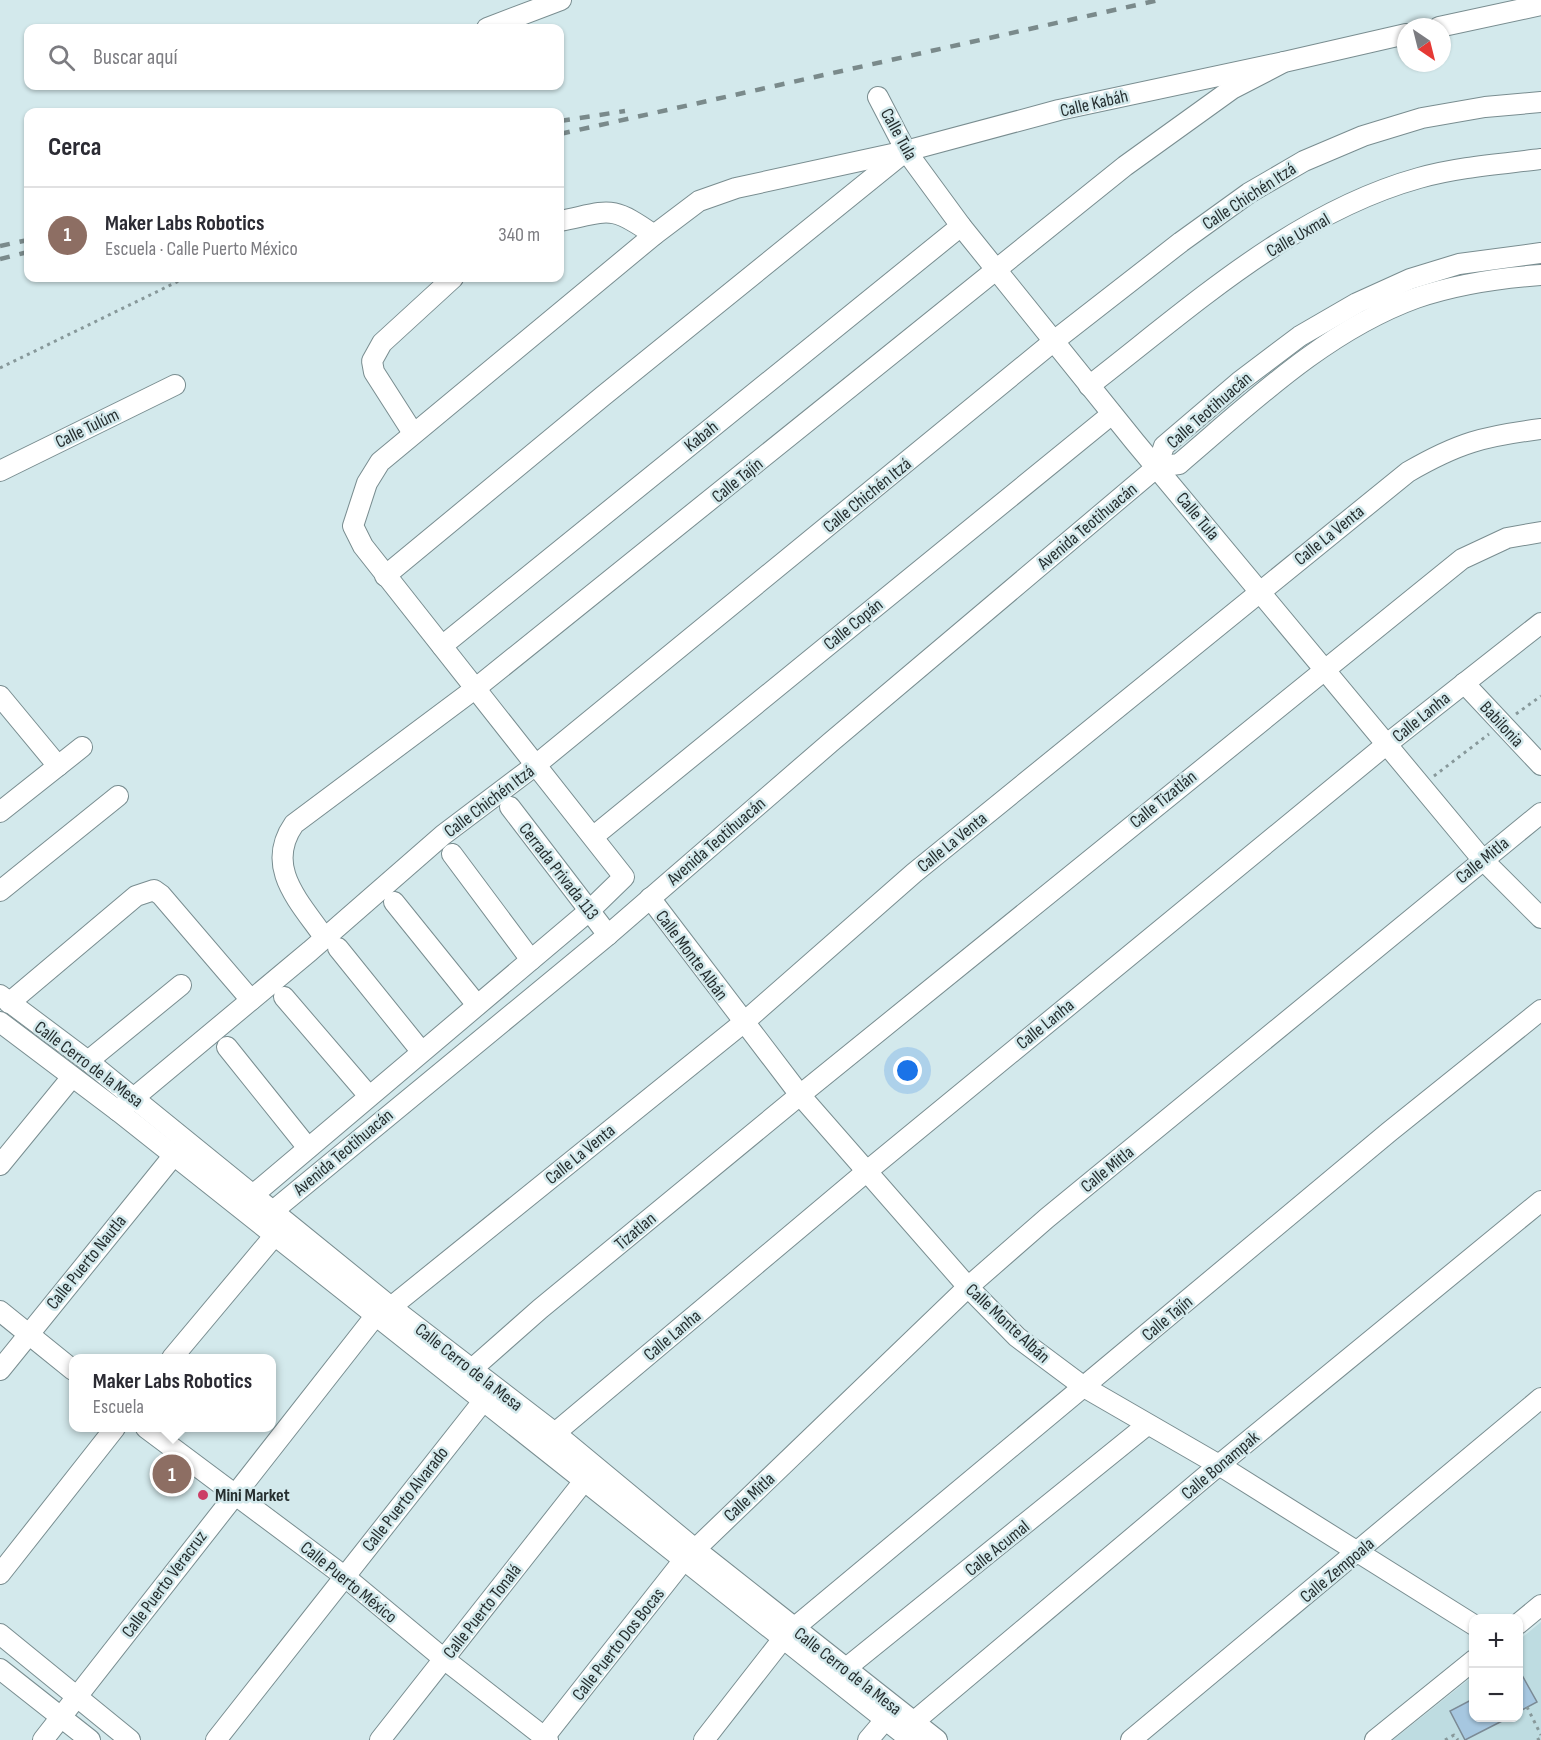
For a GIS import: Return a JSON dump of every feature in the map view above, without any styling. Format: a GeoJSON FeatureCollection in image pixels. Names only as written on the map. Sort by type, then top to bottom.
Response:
{"type":"FeatureCollection","features":[{"type":"Feature","properties":{"kind":"street"},"geometry":{"type":"LineString","coordinates":[[498,24],[561,0]]}},
{"type":"Feature","properties":{"kind":"street"},"geometry":{"type":"LineString","coordinates":[[1451,24],[1541,5]]}},
{"type":"Feature","properties":{"kind":"street","name":"Calle Kabáh"},"geometry":{"type":"LineString","coordinates":[[385,576],[363,546],[353,526],[372,472],[413,434],[654,235],[699,201],[736,188],[906,151],[1059,110],[1397,36]]}},
{"type":"Feature","properties":{"kind":"street","name":"Calle Kabáh"},"geometry":{"type":"LineString","coordinates":[[996,270],[1185,120],[1232,89],[1284,62]]}},
{"type":"Feature","properties":{"kind":"street","name":"Calle Tula"},"geometry":{"type":"LineString","coordinates":[[878,97],[906,151],[961,226],[1089,386],[1482,859],[1541,918]]}},
{"type":"Feature","properties":{"kind":"street","name":"Calle Chichén Itzá"},"geometry":{"type":"LineString","coordinates":[[118,1111],[133,1096],[251,1000],[331,943],[443,835],[537,764],[1053,341],[1181,242],[1249,193],[1304,161],[1363,136],[1422,118],[1485,107],[1541,102]]}},
{"type":"Feature","properties":{"kind":"street"},"geometry":{"type":"LineString","coordinates":[[253,1194],[531,960],[624,877],[537,764],[385,576],[906,151]]}},
{"type":"Feature","properties":{"kind":"street","name":"Calle Uxmal"},"geometry":{"type":"LineString","coordinates":[[1089,386],[1242,268],[1306,227],[1372,194],[1420,178],[1541,159]]}},
{"type":"Feature","properties":{"kind":"street"},"geometry":{"type":"LineString","coordinates":[[564,220],[614,212],[628,217],[654,235]]}},
{"type":"Feature","properties":{"kind":"street","name":"Kabah"},"geometry":{"type":"LineString","coordinates":[[442,646],[961,226]]}},
{"type":"Feature","properties":{"kind":"street","name":"Calle Teotihuacán"},"geometry":{"type":"LineString","coordinates":[[1541,253],[1459,264],[1410,279],[1357,303],[1300,336],[1239,382],[1164,446],[1157,467],[1179,464],[1314,354],[1368,321],[1415,299],[1463,284],[1541,275]]}},
{"type":"Feature","properties":{"kind":"street","name":"Calle Tajín"},"geometry":{"type":"LineString","coordinates":[[421,1051],[331,943],[285,875],[280,854],[285,837],[302,818],[476,688],[996,270]]}},
{"type":"Feature","properties":{"kind":"street"},"geometry":{"type":"LineString","coordinates":[[413,434],[374,372],[372,362],[382,343],[449,282]]}},
{"type":"Feature","properties":{"kind":"street"},"geometry":{"type":"LineString","coordinates":[[1357,303],[1368,321]]}},
{"type":"Feature","properties":{"kind":"street","name":"Calle Tulúm"},"geometry":{"type":"LineString","coordinates":[[0,471],[175,385]]}},
{"type":"Feature","properties":{"kind":"street","name":"Calle Copán"},"geometry":{"type":"LineString","coordinates":[[594,836],[1112,414]]}},
{"type":"Feature","properties":{"kind":"street","name":"Calle La Venta"},"geometry":{"type":"LineString","coordinates":[[383,1311],[743,1023],[914,873],[1418,466],[1447,450],[1488,436],[1541,429]]}},
{"type":"Feature","properties":{"kind":"street","name":"Avenida Teotihuacán"},"geometry":{"type":"LineString","coordinates":[[273,1211],[608,935],[1157,467]]}},
{"type":"Feature","properties":{"kind":"street","name":"Calle Tizatlán"},"geometry":{"type":"LineString","coordinates":[[800,1095],[1462,559],[1508,538],[1541,532]]}},
{"type":"Feature","properties":{"kind":"street","name":"Calle Lanha"},"geometry":{"type":"LineString","coordinates":[[555,1433],[866,1172],[1387,744],[1541,624]]}},
{"type":"Feature","properties":{"kind":"street","name":"Babilonia"},"geometry":{"type":"LineString","coordinates":[[1464,683],[1541,765]]}},
{"type":"Feature","properties":{"kind":"street"},"geometry":{"type":"LineString","coordinates":[[0,696],[58,766]]}},
{"type":"Feature","properties":{"kind":"street"},"geometry":{"type":"LineString","coordinates":[[0,812],[82,747]]}},
{"type":"Feature","properties":{"kind":"street"},"geometry":{"type":"LineString","coordinates":[[0,891],[118,796]]}},
{"type":"Feature","properties":{"kind":"street","name":"Cerrada Privada 113"},"geometry":{"type":"LineString","coordinates":[[510,807],[608,935]]}},
{"type":"Feature","properties":{"kind":"street","name":"Calle Mitla"},"geometry":{"type":"LineString","coordinates":[[689,1555],[968,1287],[1047,1218],[1482,859],[1541,813]]}},
{"type":"Feature","properties":{"kind":"street"},"geometry":{"type":"LineString","coordinates":[[452,854],[531,960]]}},
{"type":"Feature","properties":{"kind":"street"},"geometry":{"type":"LineString","coordinates":[[4,999],[136,896],[154,890],[161,895],[251,1000]]}},
{"type":"Feature","properties":{"kind":"street","name":"Calle Monte Albán"},"geometry":{"type":"LineString","coordinates":[[650,898],[800,1095],[968,1287],[1017,1337],[1084,1387],[1219,1465],[1469,1622]]}},
{"type":"Feature","properties":{"kind":"street"},"geometry":{"type":"LineString","coordinates":[[394,902],[477,1005]]}},
{"type":"Feature","properties":{"kind":"street"},"geometry":{"type":"LineString","coordinates":[[88,1061],[181,985]]}},
{"type":"Feature","properties":{"kind":"street"},"geometry":{"type":"LineString","coordinates":[[284,997],[372,1094],[393,1111]]}},
{"type":"Feature","properties":{"kind":"street","name":"Calle Cerro de la Mesa"},"geometry":{"type":"LineString","coordinates":[[4,999],[133,1096],[253,1194],[484,1400],[584,1481],[689,1555],[788,1634],[885,1720],[937,1740]]}},
{"type":"Feature","properties":{"kind":"street","name":"Calle Tajín"},"geometry":{"type":"LineString","coordinates":[[704,1740],[788,1634],[1389,1132],[1541,1010]]}},
{"type":"Feature","properties":{"kind":"street","name":"Calle Cerro de la Mesa"},"geometry":{"type":"LineString","coordinates":[[0,1022],[275,1234],[383,1311],[472,1369],[555,1433],[689,1555]]}},
{"type":"Feature","properties":{"kind":"street"},"geometry":{"type":"LineString","coordinates":[[227,1047],[308,1148]]}},
{"type":"Feature","properties":{"kind":"street"},"geometry":{"type":"LineString","coordinates":[[0,1165],[72,1077]]}},
{"type":"Feature","properties":{"kind":"street","name":"Tizatlan"},"geometry":{"type":"LineString","coordinates":[[472,1369],[540,1309],[800,1095]]}},
{"type":"Feature","properties":{"kind":"street","name":"Calle Puerto Nautla"},"geometry":{"type":"LineString","coordinates":[[0,1370],[174,1155]]}},
{"type":"Feature","properties":{"kind":"street","name":"Calle Bonampak"},"geometry":{"type":"LineString","coordinates":[[909,1731],[1219,1465],[1541,1201]]}},
{"type":"Feature","properties":{"kind":"street"},"geometry":{"type":"LineString","coordinates":[[176,1354],[275,1234]]}},
{"type":"Feature","properties":{"kind":"street"},"geometry":{"type":"LineString","coordinates":[[0,1311],[69,1367]]}},
{"type":"Feature","properties":{"kind":"street","name":"Calle Puerto Veracruz"},"geometry":{"type":"LineString","coordinates":[[43,1740],[234,1493],[383,1311]]}},
{"type":"Feature","properties":{"kind":"street","name":"Calle Zempoala"},"geometry":{"type":"LineString","coordinates":[[1131,1740],[1541,1398]]}},
{"type":"Feature","properties":{"kind":"street","name":"Calle Puerto Alvarado"},"geometry":{"type":"LineString","coordinates":[[216,1740],[484,1400]]}},
{"type":"Feature","properties":{"kind":"street","name":"Calle Acumal"},"geometry":{"type":"LineString","coordinates":[[845,1669],[1147,1425]]}},
{"type":"Feature","properties":{"kind":"street"},"geometry":{"type":"LineString","coordinates":[[0,1574],[112,1432]]}},
{"type":"Feature","properties":{"kind":"street","name":"Calle Puerto México"},"geometry":{"type":"LineString","coordinates":[[151,1432],[344,1576],[545,1739]]}},
{"type":"Feature","properties":{"kind":"street","name":"Calle Puerto Tonalá"},"geometry":{"type":"LineString","coordinates":[[380,1740],[584,1481]]}},
{"type":"Feature","properties":{"kind":"street","name":"Calle Puerto Dos Bocas"},"geometry":{"type":"LineString","coordinates":[[545,1739],[689,1555]]}},
{"type":"Feature","properties":{"kind":"street"},"geometry":{"type":"LineString","coordinates":[[1523,1620],[1541,1605]]}},
{"type":"Feature","properties":{"kind":"street"},"geometry":{"type":"LineString","coordinates":[[0,1634],[130,1740]]}},
{"type":"Feature","properties":{"kind":"street","name":"Calle Cerro de la Mesa"},"geometry":{"type":"LineString","coordinates":[[788,1634],[845,1669],[909,1731]]}},
{"type":"Feature","properties":{"kind":"street"},"geometry":{"type":"LineString","coordinates":[[1375,1740],[1469,1663]]}},
{"type":"Feature","properties":{"kind":"street"},"geometry":{"type":"LineString","coordinates":[[0,1669],[90,1740]]}},
{"type":"Feature","properties":{"kind":"street"},"geometry":{"type":"LineString","coordinates":[[868,1740],[885,1720]]}},
{"type":"Feature","properties":{"kind":"path"},"geometry":{"type":"LineString","coordinates":[[0,368],[177,282]]}},
{"type":"Feature","properties":{"kind":"path"},"geometry":{"type":"LineString","coordinates":[[1422,785],[1541,696]]}},
{"type":"Feature","properties":{"kind":"path"},"geometry":{"type":"LineString","coordinates":[[1527,1707],[1541,1736],[1537,1740]]}},
{"type":"Feature","properties":{"kind":"path"},"geometry":{"type":"LineString","coordinates":[[1445,1740],[1454,1735],[1458,1740]]}},
{"type":"Feature","properties":{"kind":"shaded area"},"geometry":{"type":"Polygon","coordinates":[[[1541,1622],[1541,1740],[1393,1740],[1469,1679],[1469,1722],[1523,1722],[1523,1637],[1541,1622]]]}},
{"type":"Feature","properties":{"kind":"building"},"geometry":{"type":"Polygon","coordinates":[[[1523,1677],[1537,1702],[1523,1709],[1523,1677]]]}},
{"type":"Feature","properties":{"kind":"building"},"geometry":{"type":"Polygon","coordinates":[[[1469,1701],[1469,1722],[1500,1722],[1465,1740],[1450,1711],[1469,1701]]]}},
{"type":"Feature","properties":{"kind":"railway"},"geometry":{"type":"LineString","coordinates":[[564,133],[1159,0]]}},
{"type":"Feature","properties":{"kind":"railway"},"geometry":{"type":"LineString","coordinates":[[564,120],[625,111]]}},
{"type":"Feature","properties":{"kind":"railway"},"geometry":{"type":"LineString","coordinates":[[0,246],[24,241]]}},
{"type":"Feature","properties":{"kind":"railway"},"geometry":{"type":"LineString","coordinates":[[0,259],[24,253]]}},
{"type":"Feature","properties":{"kind":"place","name":"Maker Labs Robotics"},"geometry":{"type":"Point","coordinates":[172,1474]}},
{"type":"Feature","properties":{"kind":"place","name":"Mini Market"},"geometry":{"type":"Point","coordinates":[203,1495]}}]}
